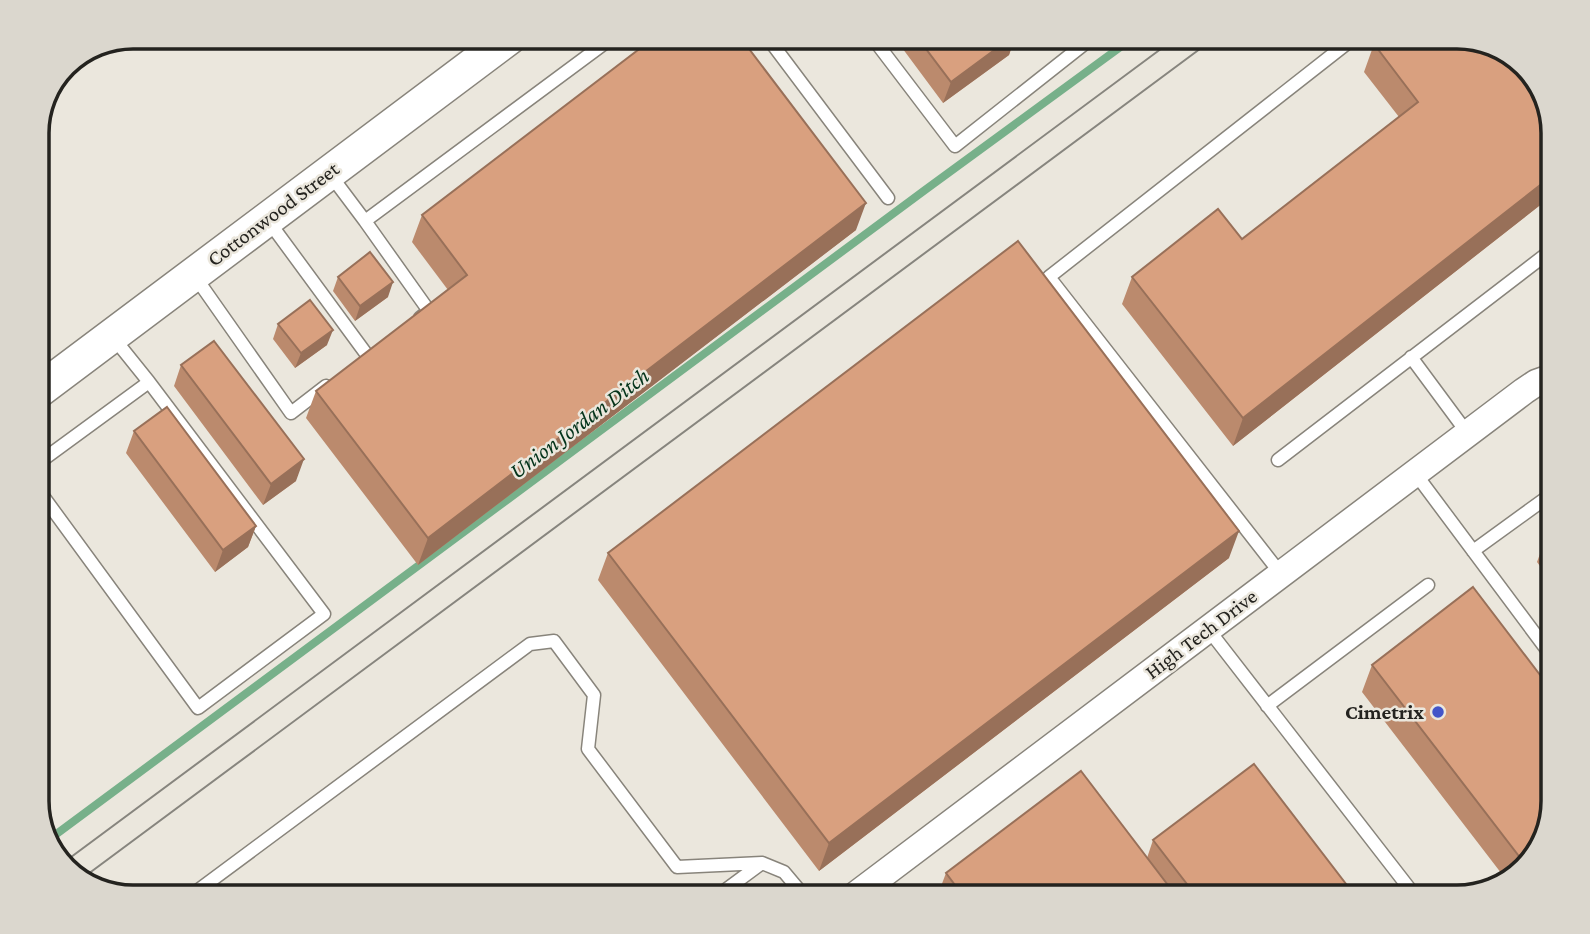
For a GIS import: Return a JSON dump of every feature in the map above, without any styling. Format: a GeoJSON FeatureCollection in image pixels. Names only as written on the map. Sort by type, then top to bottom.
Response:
{"type":"FeatureCollection","features":[{"type":"Feature","properties":{"kind":"street","name":"Cottonwood Street"},"geometry":{"type":"LineString","coordinates":[[49,384],[494,49]]}},
{"type":"Feature","properties":{"kind":"street","name":"High Tech Drive"},"geometry":{"type":"LineString","coordinates":[[872,885],[1281,574],[1541,381]]}},
{"type":"Feature","properties":{"kind":"lane"},"geometry":{"type":"LineString","coordinates":[[365,221],[597,49]]}},
{"type":"Feature","properties":{"kind":"lane"},"geometry":{"type":"LineString","coordinates":[[776,49],[888,198]]}},
{"type":"Feature","properties":{"kind":"lane"},"geometry":{"type":"LineString","coordinates":[[882,49],[955,146],[1078,49]]}},
{"type":"Feature","properties":{"kind":"lane"},"geometry":{"type":"LineString","coordinates":[[1281,574],[1049,277],[1340,49]]}},
{"type":"Feature","properties":{"kind":"lane"},"geometry":{"type":"LineString","coordinates":[[329,173],[429,311],[408,326]]}},
{"type":"Feature","properties":{"kind":"lane"},"geometry":{"type":"LineString","coordinates":[[267,219],[367,356]]}},
{"type":"Feature","properties":{"kind":"lane"},"geometry":{"type":"LineString","coordinates":[[1278,460],[1541,258]]}},
{"type":"Feature","properties":{"kind":"lane"},"geometry":{"type":"LineString","coordinates":[[193,274],[291,413],[334,380]]}},
{"type":"Feature","properties":{"kind":"lane"},"geometry":{"type":"LineString","coordinates":[[49,504],[198,708],[324,614],[112,336]]}},
{"type":"Feature","properties":{"kind":"lane"},"geometry":{"type":"LineString","coordinates":[[1411,357],[1468,434]]}},
{"type":"Feature","properties":{"kind":"lane"},"geometry":{"type":"LineString","coordinates":[[49,455],[149,382]]}},
{"type":"Feature","properties":{"kind":"lane"},"geometry":{"type":"LineString","coordinates":[[1415,474],[1541,642]]}},
{"type":"Feature","properties":{"kind":"lane"},"geometry":{"type":"LineString","coordinates":[[1473,551],[1541,502]]}},
{"type":"Feature","properties":{"kind":"lane"},"geometry":{"type":"LineString","coordinates":[[1267,706],[1428,585]]}},
{"type":"Feature","properties":{"kind":"lane"},"geometry":{"type":"LineString","coordinates":[[1208,629],[1407,885]]}},
{"type":"Feature","properties":{"kind":"lane"},"geometry":{"type":"LineString","coordinates":[[205,885],[530,644],[554,641],[594,695],[588,749],[677,867],[762,863],[784,872],[795,885]]}},
{"type":"Feature","properties":{"kind":"lane"},"geometry":{"type":"LineString","coordinates":[[732,885],[762,863]]}},
{"type":"Feature","properties":{"kind":"building"},"geometry":{"type":"Polygon","coordinates":[[[639,49],[749,49],[866,203],[428,538],[316,391],[467,275],[422,215],[639,49]]]}},
{"type":"Feature","properties":{"kind":"building"},"geometry":{"type":"Polygon","coordinates":[[[926,49],[996,49],[951,82],[926,49]]]}},
{"type":"Feature","properties":{"kind":"building"},"geometry":{"type":"Polygon","coordinates":[[[1378,49],[1457,49],[1479,52],[1499,60],[1520,77],[1537,106],[1541,127],[1541,184],[1243,418],[1132,277],[1218,209],[1242,239],[1418,102],[1378,49]]]}},
{"type":"Feature","properties":{"kind":"building"},"geometry":{"type":"Polygon","coordinates":[[[1018,241],[1239,531],[829,843],[608,553],[1018,241]]]}},
{"type":"Feature","properties":{"kind":"building"},"geometry":{"type":"Polygon","coordinates":[[[370,252],[393,282],[360,306],[338,277],[370,252]]]}},
{"type":"Feature","properties":{"kind":"building"},"geometry":{"type":"Polygon","coordinates":[[[310,300],[333,330],[301,353],[278,324],[310,300]]]}},
{"type":"Feature","properties":{"kind":"building"},"geometry":{"type":"Polygon","coordinates":[[[214,341],[304,459],[271,484],[181,365],[214,341]]]}},
{"type":"Feature","properties":{"kind":"building"},"geometry":{"type":"Polygon","coordinates":[[[167,407],[256,526],[223,550],[134,431],[167,407]]]}},
{"type":"Feature","properties":{"kind":"building"},"geometry":{"type":"Polygon","coordinates":[[[1473,587],[1541,676],[1540,812],[1535,833],[1520,857],[1372,665],[1473,587]]]}},
{"type":"Feature","properties":{"kind":"building"},"geometry":{"type":"Polygon","coordinates":[[[1254,764],[1347,885],[1188,885],[1153,840],[1254,764]]]}},
{"type":"Feature","properties":{"kind":"building"},"geometry":{"type":"Polygon","coordinates":[[[1081,771],[1168,885],[955,885],[946,873],[1081,771]]]}},
{"type":"Feature","properties":{"kind":"waterway","name":"Union Jordan Ditch"},"geometry":{"type":"LineString","coordinates":[[56,834],[1118,49]]}},
{"type":"Feature","properties":{"kind":"tram line"},"geometry":{"type":"LineString","coordinates":[[70,858],[1161,49]]}},
{"type":"Feature","properties":{"kind":"tram line"},"geometry":{"type":"LineString","coordinates":[[89,873],[1200,49]]}},
{"type":"Feature","properties":{"kind":"place","name":"Cimetrix"},"geometry":{"type":"Point","coordinates":[1438,712]}}]}
